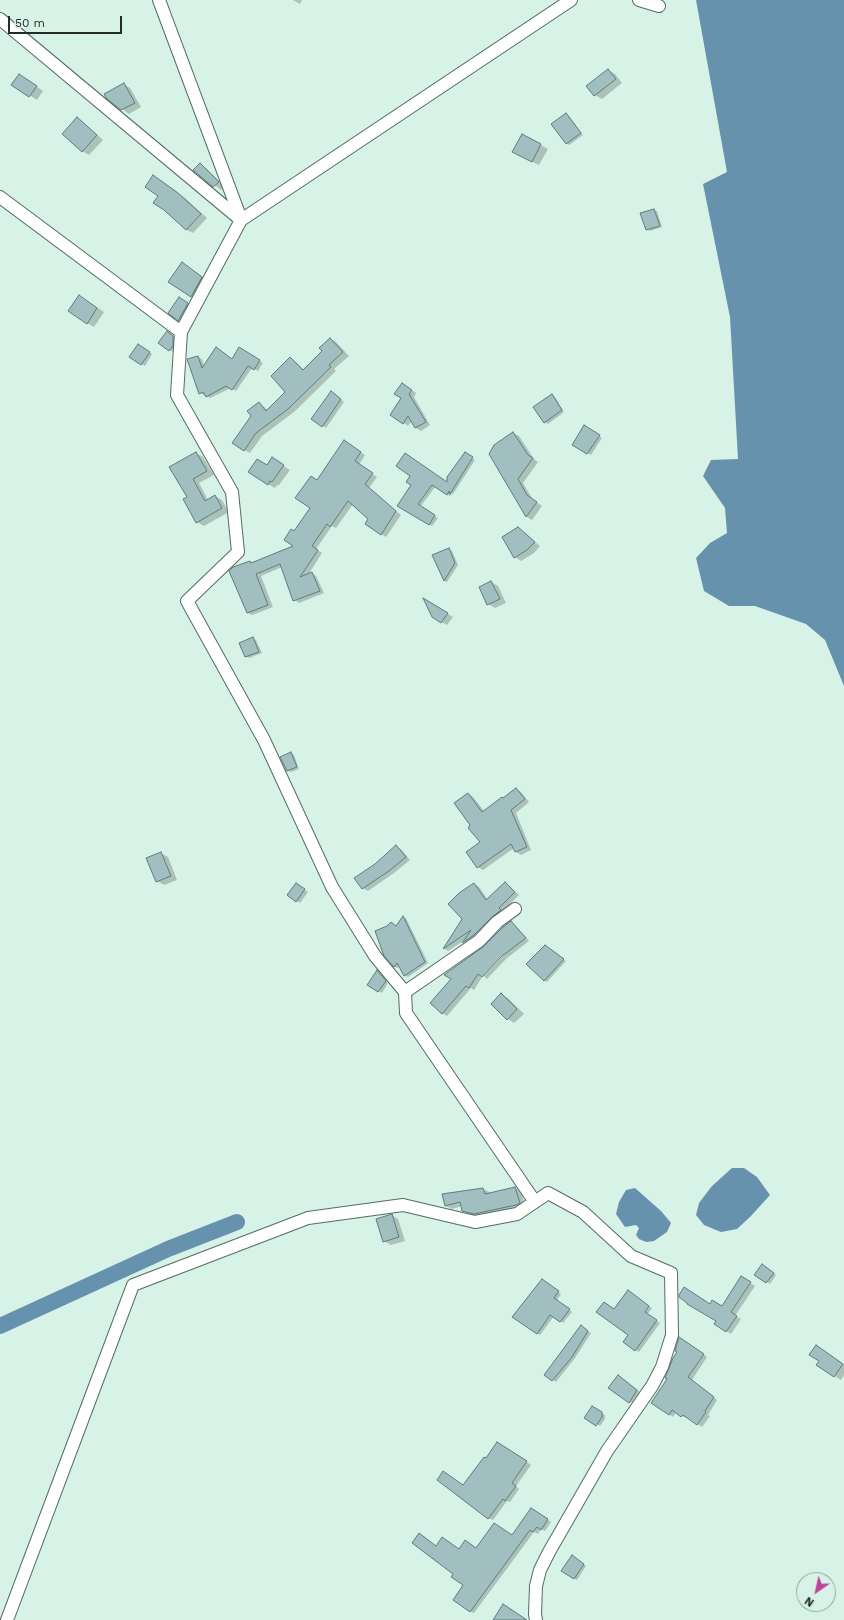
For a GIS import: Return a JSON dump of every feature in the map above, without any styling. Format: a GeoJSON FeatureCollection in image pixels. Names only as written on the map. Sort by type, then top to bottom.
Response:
{"type":"FeatureCollection","features":[{"type":"Feature","properties":{"kind":"street"},"geometry":{"type":"LineString","coordinates":[[159,0],[241,220]]}},
{"type":"Feature","properties":{"kind":"street"},"geometry":{"type":"LineString","coordinates":[[535,1202],[406,1013],[405,992],[374,956],[332,887],[264,740],[187,601],[238,552],[232,492],[177,395],[181,332],[241,220],[571,0]]}},
{"type":"Feature","properties":{"kind":"street"},"geometry":{"type":"LineString","coordinates":[[639,0],[659,6]]}},
{"type":"Feature","properties":{"kind":"street"},"geometry":{"type":"LineString","coordinates":[[0,19],[241,220]]}},
{"type":"Feature","properties":{"kind":"street"},"geometry":{"type":"LineString","coordinates":[[0,197],[181,332]]}},
{"type":"Feature","properties":{"kind":"street"},"geometry":{"type":"LineString","coordinates":[[405,992],[479,941],[497,922],[515,909]]}},
{"type":"Feature","properties":{"kind":"street"},"geometry":{"type":"LineString","coordinates":[[6,1620],[133,1285],[308,1218],[403,1205],[475,1222],[517,1214],[548,1193],[583,1212],[631,1256],[670,1273],[672,1335],[662,1367],[652,1386],[607,1451],[540,1570],[536,1586],[536,1620]]}},
{"type":"Feature","properties":{"kind":"water"},"geometry":{"type":"Polygon","coordinates":[[[696,0],[844,0],[844,686],[825,640],[806,624],[755,606],[729,606],[704,591],[696,558],[710,543],[727,533],[725,508],[703,476],[711,460],[738,459],[730,317],[703,184],[727,172],[696,0]]]}},
{"type":"Feature","properties":{"kind":"water"},"geometry":{"type":"Polygon","coordinates":[[[732,1168],[744,1168],[757,1177],[770,1195],[737,1229],[721,1232],[704,1225],[696,1215],[699,1203],[712,1186],[732,1168]]]}},
{"type":"Feature","properties":{"kind":"water"},"geometry":{"type":"Polygon","coordinates":[[[635,1188],[661,1211],[671,1223],[667,1232],[654,1241],[646,1242],[639,1239],[636,1235],[639,1228],[636,1225],[625,1227],[616,1214],[619,1202],[626,1190],[635,1188]]]}},
{"type":"Feature","properties":{"kind":"building"},"geometry":{"type":"Polygon","coordinates":[[[608,69],[616,79],[594,96],[586,86],[608,69]]]}},
{"type":"Feature","properties":{"kind":"building"},"geometry":{"type":"Polygon","coordinates":[[[19,74],[37,86],[29,97],[11,85],[19,74]]]}},
{"type":"Feature","properties":{"kind":"building"},"geometry":{"type":"Polygon","coordinates":[[[124,83],[135,103],[121,110],[106,98],[104,94],[124,83]]]}},
{"type":"Feature","properties":{"kind":"building"},"geometry":{"type":"Polygon","coordinates":[[[566,113],[581,133],[566,144],[551,124],[566,113]]]}},
{"type":"Feature","properties":{"kind":"building"},"geometry":{"type":"Polygon","coordinates":[[[77,117],[97,135],[82,152],[62,134],[77,117]]]}},
{"type":"Feature","properties":{"kind":"building"},"geometry":{"type":"Polygon","coordinates":[[[522,134],[541,144],[532,162],[512,152],[522,134]]]}},
{"type":"Feature","properties":{"kind":"building"},"geometry":{"type":"Polygon","coordinates":[[[200,163],[219,182],[213,187],[193,170],[200,163]]]}},
{"type":"Feature","properties":{"kind":"building"},"geometry":{"type":"Polygon","coordinates":[[[153,175],[178,193],[201,214],[186,230],[164,210],[153,203],[158,196],[145,187],[153,175]]]}},
{"type":"Feature","properties":{"kind":"building"},"geometry":{"type":"Polygon","coordinates":[[[654,209],[660,226],[646,230],[640,213],[654,209]]]}},
{"type":"Feature","properties":{"kind":"building"},"geometry":{"type":"Polygon","coordinates":[[[182,262],[202,277],[191,297],[168,282],[182,262]]]}},
{"type":"Feature","properties":{"kind":"building"},"geometry":{"type":"Polygon","coordinates":[[[79,295],[97,308],[87,324],[68,311],[79,295]]]}},
{"type":"Feature","properties":{"kind":"building"},"geometry":{"type":"Polygon","coordinates":[[[179,297],[188,303],[178,321],[168,313],[179,297]]]}},
{"type":"Feature","properties":{"kind":"building"},"geometry":{"type":"Polygon","coordinates":[[[167,331],[173,336],[173,346],[169,351],[158,343],[167,331]]]}},
{"type":"Feature","properties":{"kind":"building"},"geometry":{"type":"Polygon","coordinates":[[[330,338],[343,352],[329,365],[331,367],[288,409],[256,433],[244,451],[232,443],[251,416],[247,411],[259,402],[266,411],[285,392],[271,376],[290,357],[303,370],[322,351],[319,348],[330,338]]]}},
{"type":"Feature","properties":{"kind":"building"},"geometry":{"type":"Polygon","coordinates":[[[138,344],[150,352],[141,365],[129,357],[138,344]]]}},
{"type":"Feature","properties":{"kind":"building"},"geometry":{"type":"Polygon","coordinates":[[[216,347],[232,359],[239,347],[260,360],[254,370],[248,366],[232,390],[226,386],[206,397],[203,392],[199,394],[187,359],[198,356],[202,368],[216,347]]]}},
{"type":"Feature","properties":{"kind":"building"},"geometry":{"type":"Polygon","coordinates":[[[402,383],[412,390],[409,394],[426,422],[415,428],[408,416],[403,424],[390,415],[401,398],[394,394],[402,383]]]}},
{"type":"Feature","properties":{"kind":"building"},"geometry":{"type":"Polygon","coordinates":[[[331,391],[341,399],[322,427],[311,419],[331,391]]]}},
{"type":"Feature","properties":{"kind":"building"},"geometry":{"type":"Polygon","coordinates":[[[552,394],[562,410],[544,423],[533,407],[552,394]]]}},
{"type":"Feature","properties":{"kind":"building"},"geometry":{"type":"Polygon","coordinates":[[[584,425],[600,435],[587,454],[572,445],[584,425]]]}},
{"type":"Feature","properties":{"kind":"building"},"geometry":{"type":"Polygon","coordinates":[[[513,432],[528,455],[533,458],[518,479],[527,495],[537,502],[526,517],[489,454],[494,445],[513,432]]]}},
{"type":"Feature","properties":{"kind":"building"},"geometry":{"type":"Polygon","coordinates":[[[344,440],[361,452],[355,461],[373,473],[365,484],[396,511],[381,535],[365,524],[368,519],[348,501],[330,527],[327,524],[312,546],[318,550],[300,577],[312,572],[320,591],[293,601],[280,564],[256,574],[268,605],[247,613],[229,571],[233,567],[250,561],[251,563],[293,546],[284,540],[291,529],[294,531],[310,508],[295,498],[311,476],[317,480],[344,440]]]}},
{"type":"Feature","properties":{"kind":"building"},"geometry":{"type":"Polygon","coordinates":[[[196,452],[207,471],[193,479],[205,501],[215,495],[222,508],[196,523],[183,499],[187,497],[169,467],[196,452]]]}},
{"type":"Feature","properties":{"kind":"building"},"geometry":{"type":"Polygon","coordinates":[[[465,452],[473,457],[450,494],[449,491],[447,495],[432,485],[418,504],[435,515],[429,525],[397,506],[411,485],[406,482],[410,476],[396,466],[405,453],[447,482],[447,477],[465,452]]]}},
{"type":"Feature","properties":{"kind":"building"},"geometry":{"type":"Polygon","coordinates":[[[272,457],[284,465],[272,482],[270,481],[268,485],[248,472],[257,459],[267,465],[272,457]]]}},
{"type":"Feature","properties":{"kind":"building"},"geometry":{"type":"Polygon","coordinates":[[[518,527],[535,542],[527,550],[514,558],[502,537],[518,527]]]}},
{"type":"Feature","properties":{"kind":"building"},"geometry":{"type":"Polygon","coordinates":[[[449,548],[455,563],[444,581],[432,555],[449,548]]]}},
{"type":"Feature","properties":{"kind":"building"},"geometry":{"type":"Polygon","coordinates":[[[491,581],[500,599],[487,605],[479,587],[491,581]]]}},
{"type":"Feature","properties":{"kind":"building"},"geometry":{"type":"Polygon","coordinates":[[[423,598],[448,613],[441,623],[432,617],[423,598]]]}},
{"type":"Feature","properties":{"kind":"building"},"geometry":{"type":"Polygon","coordinates":[[[253,637],[259,652],[245,657],[239,643],[253,637]]]}},
{"type":"Feature","properties":{"kind":"building"},"geometry":{"type":"Polygon","coordinates":[[[291,752],[297,767],[287,771],[280,757],[291,752]]]}},
{"type":"Feature","properties":{"kind":"building"},"geometry":{"type":"Polygon","coordinates":[[[516,788],[525,799],[511,810],[527,847],[515,852],[511,844],[477,868],[466,852],[480,842],[468,828],[470,825],[454,803],[468,793],[482,812],[516,788]]]}},
{"type":"Feature","properties":{"kind":"building"},"geometry":{"type":"Polygon","coordinates":[[[396,845],[406,857],[389,871],[362,889],[354,878],[375,864],[396,845]]]}},
{"type":"Feature","properties":{"kind":"building"},"geometry":{"type":"Polygon","coordinates":[[[161,852],[171,876],[156,882],[146,858],[161,852]]]}},
{"type":"Feature","properties":{"kind":"building"},"geometry":{"type":"Polygon","coordinates":[[[505,882],[515,892],[499,908],[501,910],[474,935],[462,943],[471,930],[443,949],[462,919],[448,904],[459,893],[474,883],[486,900],[505,882]]]}},
{"type":"Feature","properties":{"kind":"building"},"geometry":{"type":"Polygon","coordinates":[[[296,883],[305,889],[296,902],[287,895],[296,883]]]}},
{"type":"Feature","properties":{"kind":"building"},"geometry":{"type":"Polygon","coordinates":[[[403,916],[425,962],[404,976],[397,963],[394,967],[384,956],[375,931],[387,926],[391,922],[396,926],[403,916]]]}},
{"type":"Feature","properties":{"kind":"building"},"geometry":{"type":"Polygon","coordinates":[[[511,921],[526,938],[502,956],[482,977],[478,974],[469,988],[466,986],[442,1014],[430,1003],[451,979],[444,975],[483,947],[511,921]]]}},
{"type":"Feature","properties":{"kind":"building"},"geometry":{"type":"Polygon","coordinates":[[[545,945],[564,959],[544,981],[526,964],[545,945]]]}},
{"type":"Feature","properties":{"kind":"building"},"geometry":{"type":"Polygon","coordinates":[[[377,970],[386,981],[378,992],[367,985],[377,970]]]}},
{"type":"Feature","properties":{"kind":"building"},"geometry":{"type":"Polygon","coordinates":[[[501,993],[517,1009],[507,1020],[491,1004],[501,993]]]}},
{"type":"Feature","properties":{"kind":"building"},"geometry":{"type":"Polygon","coordinates":[[[515,1187],[520,1203],[474,1214],[462,1211],[460,1202],[445,1206],[442,1194],[483,1188],[485,1194],[515,1187]]]}},
{"type":"Feature","properties":{"kind":"building"},"geometry":{"type":"Polygon","coordinates":[[[392,1214],[399,1237],[383,1242],[376,1219],[392,1214]]]}},
{"type":"Feature","properties":{"kind":"building"},"geometry":{"type":"Polygon","coordinates":[[[762,1264],[774,1273],[766,1283],[754,1275],[762,1264]]]}},
{"type":"Feature","properties":{"kind":"building"},"geometry":{"type":"Polygon","coordinates":[[[741,1276],[751,1282],[731,1312],[737,1316],[726,1332],[714,1324],[716,1321],[687,1304],[679,1297],[684,1287],[710,1304],[712,1300],[722,1306],[741,1276]]]}},
{"type":"Feature","properties":{"kind":"building"},"geometry":{"type":"Polygon","coordinates":[[[542,1279],[559,1291],[554,1298],[570,1309],[560,1322],[550,1315],[537,1334],[512,1317],[542,1279]]]}},
{"type":"Feature","properties":{"kind":"building"},"geometry":{"type":"Polygon","coordinates":[[[628,1290],[649,1306],[645,1312],[657,1320],[635,1351],[623,1342],[628,1335],[596,1312],[604,1302],[614,1309],[628,1290]]]}},
{"type":"Feature","properties":{"kind":"building"},"geometry":{"type":"Polygon","coordinates":[[[581,1325],[588,1331],[572,1357],[552,1381],[544,1375],[581,1325]]]}},
{"type":"Feature","properties":{"kind":"building"},"geometry":{"type":"Polygon","coordinates":[[[679,1337],[704,1354],[688,1377],[714,1397],[697,1425],[683,1415],[681,1417],[672,1410],[669,1415],[651,1403],[667,1379],[665,1378],[677,1352],[675,1351],[679,1337]]]}},
{"type":"Feature","properties":{"kind":"building"},"geometry":{"type":"Polygon","coordinates":[[[816,1345],[843,1364],[834,1377],[816,1365],[819,1361],[809,1355],[816,1345]]]}},
{"type":"Feature","properties":{"kind":"building"},"geometry":{"type":"Polygon","coordinates":[[[618,1375],[637,1390],[629,1403],[608,1388],[618,1375]]]}},
{"type":"Feature","properties":{"kind":"building"},"geometry":{"type":"Polygon","coordinates":[[[592,1406],[602,1412],[602,1417],[596,1426],[584,1418],[592,1406]]]}},
{"type":"Feature","properties":{"kind":"building"},"geometry":{"type":"Polygon","coordinates":[[[497,1442],[527,1461],[512,1483],[516,1486],[505,1501],[503,1499],[488,1519],[437,1480],[443,1471],[463,1485],[484,1457],[486,1458],[497,1442]]]}},
{"type":"Feature","properties":{"kind":"building"},"geometry":{"type":"Polygon","coordinates":[[[531,1508],[548,1519],[541,1530],[537,1527],[533,1532],[530,1530],[470,1612],[453,1600],[463,1585],[451,1577],[453,1574],[412,1543],[419,1533],[436,1546],[442,1537],[459,1549],[465,1540],[476,1548],[494,1523],[512,1535],[531,1508]]]}},
{"type":"Feature","properties":{"kind":"building"},"geometry":{"type":"Polygon","coordinates":[[[572,1555],[584,1564],[574,1579],[561,1571],[572,1555]]]}},
{"type":"Feature","properties":{"kind":"building"},"geometry":{"type":"Polygon","coordinates":[[[503,1604],[527,1620],[493,1620],[503,1604]]]}},
{"type":"Feature","properties":{"kind":"waterway"},"geometry":{"type":"LineString","coordinates":[[0,1326],[168,1249],[237,1222]]}}]}
